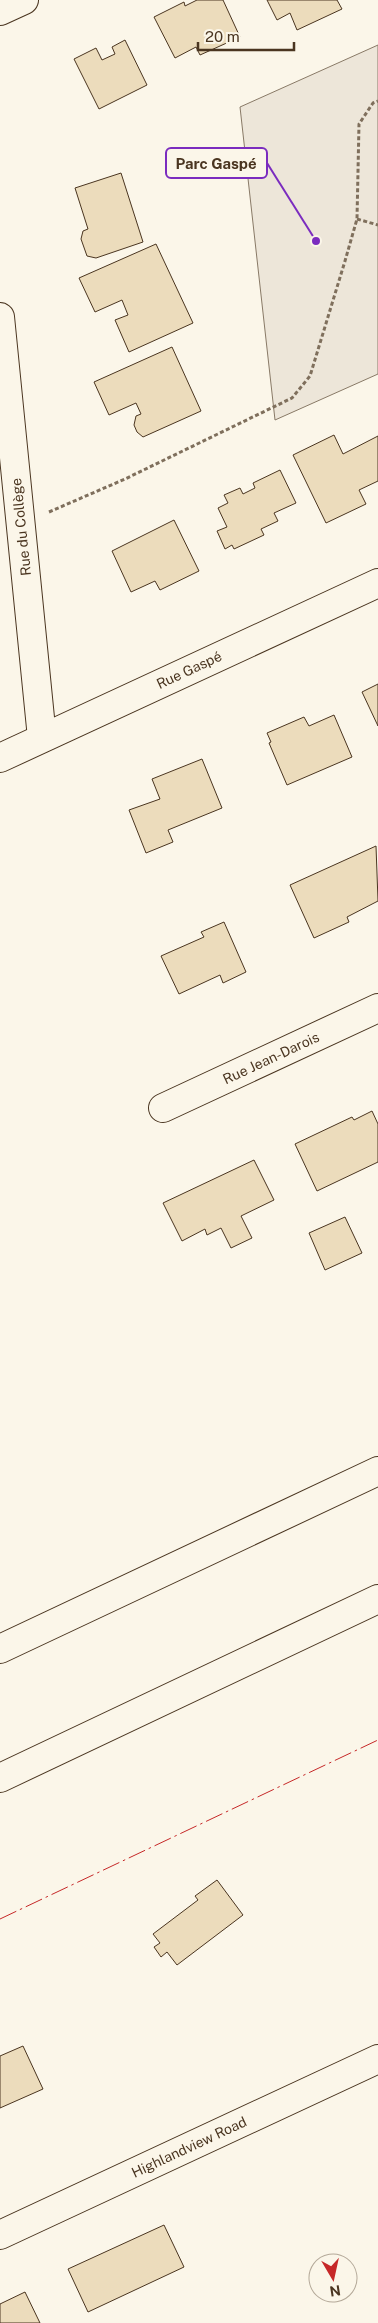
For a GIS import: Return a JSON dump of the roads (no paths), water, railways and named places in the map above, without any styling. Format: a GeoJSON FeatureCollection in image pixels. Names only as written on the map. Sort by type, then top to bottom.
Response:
{"type":"FeatureCollection","features":[{"type":"Feature","properties":{"kind":"main road"},"geometry":{"type":"LineString","coordinates":[[0,11],[24,0]]}},
{"type":"Feature","properties":{"kind":"main road","name":"Rue du Collège"},"geometry":{"type":"LineString","coordinates":[[0,317],[42,738]]}},
{"type":"Feature","properties":{"kind":"main road","name":"Rue Gaspé"},"geometry":{"type":"LineString","coordinates":[[0,758],[378,583]]}},
{"type":"Feature","properties":{"kind":"main road","name":"Rue Jean-Darois"},"geometry":{"type":"LineString","coordinates":[[163,1108],[378,1008]]}},
{"type":"Feature","properties":{"kind":"main road"},"geometry":{"type":"LineString","coordinates":[[0,1649],[378,1471]]}},
{"type":"Feature","properties":{"kind":"main road"},"geometry":{"type":"LineString","coordinates":[[0,1778],[378,1599]]}},
{"type":"Feature","properties":{"kind":"main road","name":"Highlandview Road"},"geometry":{"type":"LineString","coordinates":[[0,2235],[378,2059]]}},
{"type":"Feature","properties":{"kind":"place","name":"Parc Gaspé"},"geometry":{"type":"Point","coordinates":[316,241]}}]}
